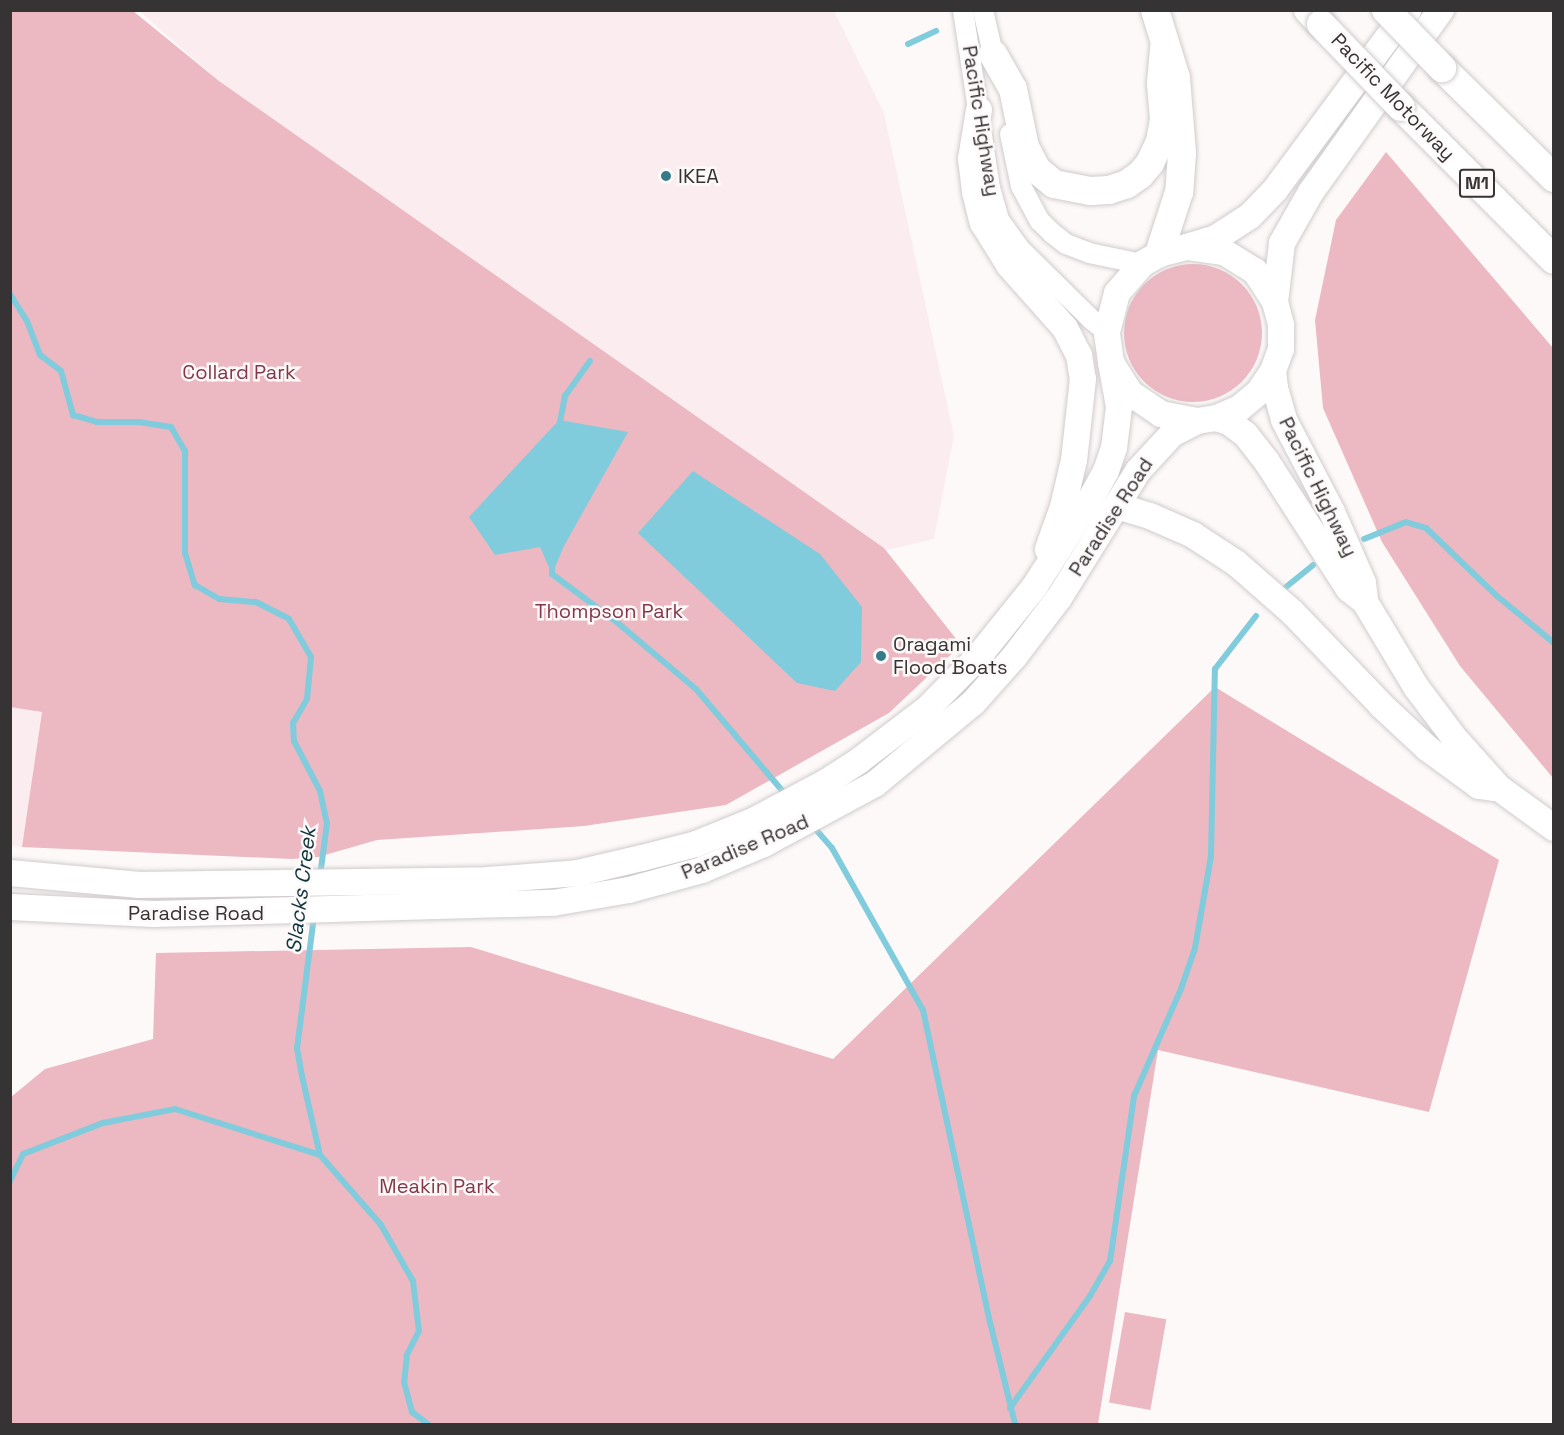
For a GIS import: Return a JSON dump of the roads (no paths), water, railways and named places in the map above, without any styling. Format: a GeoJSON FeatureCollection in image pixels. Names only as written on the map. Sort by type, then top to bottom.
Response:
{"type":"FeatureCollection","features":[{"type":"Feature","properties":{"kind":"highway"},"geometry":{"type":"LineString","coordinates":[[1150,259],[1179,192],[1182,153],[1176,78],[1164,47],[1155,10]]}},
{"type":"Feature","properties":{"kind":"highway"},"geometry":{"type":"LineString","coordinates":[[1386,10],[1554,178]]}},
{"type":"Feature","properties":{"kind":"highway","name":"Pacific Motorway"},"geometry":{"type":"LineString","coordinates":[[1315,17],[1554,260]]}},
{"type":"Feature","properties":{"kind":"highway"},"geometry":{"type":"LineString","coordinates":[[993,54],[1013,89],[1025,147],[1036,170],[1054,184],[1091,191],[1109,190],[1127,184],[1140,175],[1150,163],[1160,142],[1164,119],[1161,83],[1164,47]]}},
{"type":"Feature","properties":{"kind":"main road"},"geometry":{"type":"LineString","coordinates":[[1187,247],[1224,252],[1255,271],[1275,302],[1281,325],[1281,349],[1273,371],[1259,392],[1240,408],[1207,419],[1161,414],[1130,393],[1111,362],[1107,332],[1117,293],[1150,259],[1187,247],[1216,238],[1250,216],[1275,190],[1408,10]]}},
{"type":"Feature","properties":{"kind":"main road"},"geometry":{"type":"LineString","coordinates":[[1275,302],[1282,243],[1311,192],[1441,10]]}},
{"type":"Feature","properties":{"kind":"main road"},"geometry":{"type":"LineString","coordinates":[[979,110],[971,159],[975,192],[983,223],[1009,265],[1065,328],[1078,356],[1083,379],[1083,399],[1063,507],[1035,586]]}},
{"type":"Feature","properties":{"kind":"main road","name":"Paradise Road"},"geometry":{"type":"LineString","coordinates":[[10,873],[139,885],[284,885],[488,880],[578,873],[696,844],[755,820],[828,781],[860,760],[927,709],[965,672],[1009,622],[1035,586],[1106,471],[1114,448],[1119,407],[1111,362]]}},
{"type":"Feature","properties":{"kind":"main road","name":"Pacific Highway"},"geometry":{"type":"LineString","coordinates":[[1273,371],[1284,420],[1364,583],[1365,602]]}},
{"type":"Feature","properties":{"kind":"main road","name":"Paradise Road"},"geometry":{"type":"LineString","coordinates":[[10,907],[144,914],[333,911],[553,903],[629,890],[702,870],[764,844],[875,784],[932,738],[999,675],[1059,598],[1138,471],[1158,446],[1172,434],[1207,419]]}},
{"type":"Feature","properties":{"kind":"main road","name":"Pacific Highway"},"geometry":{"type":"LineString","coordinates":[[1207,419],[1246,435],[1267,462],[1349,589],[1365,602],[1422,695],[1456,740],[1499,788],[1554,828]]}},
{"type":"Feature","properties":{"kind":"main road"},"geometry":{"type":"LineString","coordinates":[[1117,506],[1150,516],[1193,535],[1236,563],[1292,612],[1382,706],[1427,748],[1479,786],[1499,788]]}},
{"type":"Feature","properties":{"kind":"street","name":"Pacific Highway"},"geometry":{"type":"LineString","coordinates":[[963,10],[990,188],[999,220],[1019,248],[1107,332]]}},
{"type":"Feature","properties":{"kind":"street","name":"Pacific Highway"},"geometry":{"type":"LineString","coordinates":[[983,10],[1021,186],[1040,221],[1066,244],[1089,253],[1150,259]]}},
{"type":"Feature","properties":{"kind":"water"},"geometry":{"type":"Polygon","coordinates":[[[559,420],[628,432],[564,546],[552,574],[540,547],[495,555],[469,517],[559,420]]]}},
{"type":"Feature","properties":{"kind":"water"},"geometry":{"type":"Polygon","coordinates":[[[693,471],[820,554],[862,607],[861,662],[835,691],[797,683],[638,533],[693,471]]]}},
{"type":"Feature","properties":{"kind":"waterway"},"geometry":{"type":"LineString","coordinates":[[908,44],[936,31]]}},
{"type":"Feature","properties":{"kind":"waterway","name":"Slacks Creek"},"geometry":{"type":"LineString","coordinates":[[10,294],[27,321],[40,355],[61,371],[73,415],[97,422],[139,422],[171,427],[185,451],[185,553],[195,585],[219,599],[256,602],[289,619],[311,657],[307,699],[293,723],[294,741],[320,791],[327,823],[320,876]]}},
{"type":"Feature","properties":{"kind":"waterway"},"geometry":{"type":"LineString","coordinates":[[559,427],[565,396],[590,361]]}},
{"type":"Feature","properties":{"kind":"waterway"},"geometry":{"type":"LineString","coordinates":[[1364,539],[1406,522],[1426,528],[1497,596],[1554,643]]}},
{"type":"Feature","properties":{"kind":"waterway"},"geometry":{"type":"LineString","coordinates":[[1286,587],[1313,565]]}},
{"type":"Feature","properties":{"kind":"waterway"},"geometry":{"type":"LineString","coordinates":[[552,566],[552,574],[619,624],[696,689],[786,795]]}},
{"type":"Feature","properties":{"kind":"waterway"},"geometry":{"type":"LineString","coordinates":[[1010,1408],[1090,1296],[1110,1261],[1134,1096],[1181,989],[1195,948],[1211,856],[1215,669],[1256,616]]}},
{"type":"Feature","properties":{"kind":"waterway"},"geometry":{"type":"LineString","coordinates":[[812,825],[832,848],[923,1010],[991,1326],[1015,1424]]}},
{"type":"Feature","properties":{"kind":"waterway","name":"Slacks Creek"},"geometry":{"type":"LineString","coordinates":[[314,916],[297,1048],[302,1076],[320,1155],[381,1225],[413,1281],[419,1331],[407,1355],[404,1382],[412,1412],[428,1424]]}},
{"type":"Feature","properties":{"kind":"waterway"},"geometry":{"type":"LineString","coordinates":[[10,1181],[23,1154],[103,1123],[175,1109],[320,1155]]}},
{"type":"Feature","properties":{"kind":"place","name":"IKEA"},"geometry":{"type":"Point","coordinates":[666,176]}},
{"type":"Feature","properties":{"kind":"place","name":"Oragami Flood Boats"},"geometry":{"type":"Point","coordinates":[881,656]}},
{"type":"Feature","properties":{"kind":"park label","name":"Collard Park"},"geometry":{"type":"Point","coordinates":[239,372]}},
{"type":"Feature","properties":{"kind":"park label","name":"Thompson Park"},"geometry":{"type":"Point","coordinates":[609,611]}},
{"type":"Feature","properties":{"kind":"park label","name":"Meakin Park"},"geometry":{"type":"Point","coordinates":[437,1186]}}]}
